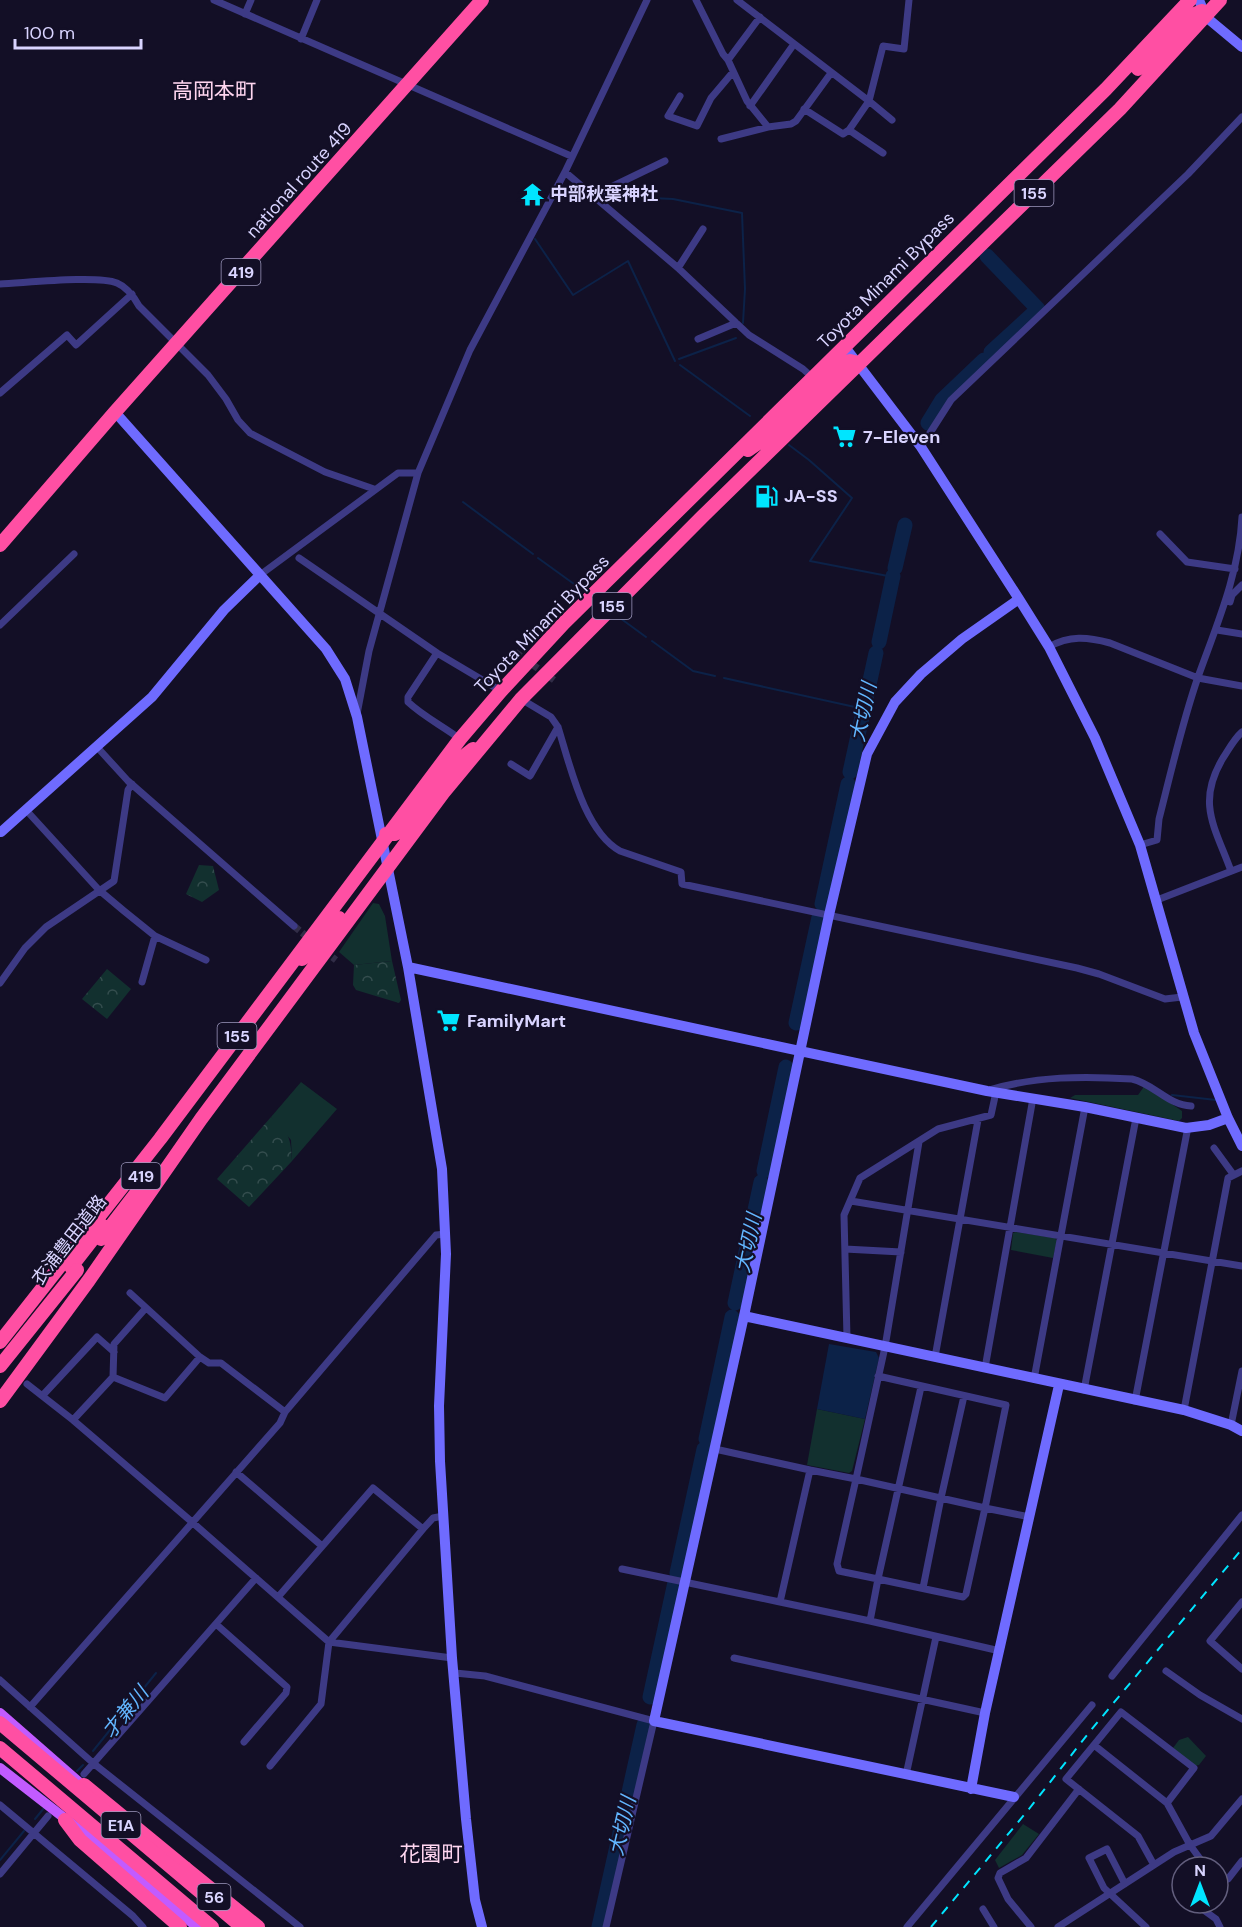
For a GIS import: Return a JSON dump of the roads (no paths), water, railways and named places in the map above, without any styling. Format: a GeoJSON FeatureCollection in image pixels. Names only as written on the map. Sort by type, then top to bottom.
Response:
{"type":"FeatureCollection","features":[{"type":"Feature","properties":{"kind":"highway","name":"national route 419"},"geometry":{"type":"LineString","coordinates":[[0,545],[115,412],[483,0]]}},
{"type":"Feature","properties":{"kind":"highway","name":"Toyota Minami Bypass"},"geometry":{"type":"LineString","coordinates":[[0,1342],[160,1139],[282,976],[383,835],[501,691],[564,622],[1106,89],[1190,0]]}},
{"type":"Feature","properties":{"kind":"highway","name":"Toyota Minami Bypass"},"geometry":{"type":"LineString","coordinates":[[0,1401],[89,1280],[201,1119],[388,874],[443,793],[521,699],[588,629],[858,363],[927,299],[1120,109],[1202,9],[1220,0]]}},
{"type":"Feature","properties":{"kind":"highway"},"geometry":{"type":"LineString","coordinates":[[1106,89],[1138,69],[1186,18],[1202,9]]}},
{"type":"Feature","properties":{"kind":"highway","name":"155"},"geometry":{"type":"LineString","coordinates":[[725,465],[774,432],[843,364],[850,361],[858,363]]}},
{"type":"Feature","properties":{"kind":"highway"},"geometry":{"type":"LineString","coordinates":[[383,835],[395,834],[404,829],[449,768],[490,735]]}},
{"type":"Feature","properties":{"kind":"highway"},"geometry":{"type":"LineString","coordinates":[[282,976],[323,940],[369,879],[378,872],[388,874]]}},
{"type":"Feature","properties":{"kind":"highway","name":"衣浦豊田道路"},"geometry":{"type":"LineString","coordinates":[[0,1366],[178,1126],[203,1082]]}},
{"type":"Feature","properties":{"kind":"highway","name":"衣浦豊田道路"},"geometry":{"type":"LineString","coordinates":[[0,1358],[173,1148],[201,1119]]}},
{"type":"Feature","properties":{"kind":"highway","name":"E1A"},"geometry":{"type":"LineString","coordinates":[[0,1723],[242,1927]]}},
{"type":"Feature","properties":{"kind":"highway","name":"E1A"},"geometry":{"type":"LineString","coordinates":[[0,1748],[212,1927]]}},
{"type":"Feature","properties":{"kind":"highway"},"geometry":{"type":"LineString","coordinates":[[84,1780],[181,1867],[258,1927]]}},
{"type":"Feature","properties":{"kind":"highway"},"geometry":{"type":"LineString","coordinates":[[65,1820],[80,1840],[149,1894],[180,1927]]}},
{"type":"Feature","properties":{"kind":"main road"},"geometry":{"type":"LineString","coordinates":[[0,1713],[84,1780]]}},
{"type":"Feature","properties":{"kind":"main road"},"geometry":{"type":"LineString","coordinates":[[0,1768],[65,1820]]}},
{"type":"Feature","properties":{"kind":"main road"},"geometry":{"type":"LineString","coordinates":[[181,1867],[268,1927]]}},
{"type":"Feature","properties":{"kind":"main road","name":"56"},"geometry":{"type":"LineString","coordinates":[[181,1867],[252,1927]]}},
{"type":"Feature","properties":{"kind":"main road"},"geometry":{"type":"LineString","coordinates":[[149,1894],[186,1927]]}},
{"type":"Feature","properties":{"kind":"main road","name":"56"},"geometry":{"type":"LineString","coordinates":[[149,1894],[197,1927]]}},
{"type":"Feature","properties":{"kind":"street"},"geometry":{"type":"LineString","coordinates":[[214,0],[571,156]]}},
{"type":"Feature","properties":{"kind":"street"},"geometry":{"type":"LineString","coordinates":[[245,14],[251,0]]}},
{"type":"Feature","properties":{"kind":"street"},"geometry":{"type":"LineString","coordinates":[[301,39],[317,0]]}},
{"type":"Feature","properties":{"kind":"street"},"geometry":{"type":"LineString","coordinates":[[357,717],[369,651],[418,473],[470,350],[565,172],[647,0]]}},
{"type":"Feature","properties":{"kind":"street"},"geometry":{"type":"LineString","coordinates":[[696,0],[750,106],[768,127]]}},
{"type":"Feature","properties":{"kind":"street"},"geometry":{"type":"LineString","coordinates":[[737,0],[892,120]]}},
{"type":"Feature","properties":{"kind":"street"},"geometry":{"type":"LineString","coordinates":[[804,109],[843,134],[849,130],[869,101],[883,46],[903,49],[909,0]]}},
{"type":"Feature","properties":{"kind":"street"},"geometry":{"type":"LineString","coordinates":[[1202,9],[1242,47]]}},
{"type":"Feature","properties":{"kind":"street"},"geometry":{"type":"LineString","coordinates":[[728,60],[760,17]]}},
{"type":"Feature","properties":{"kind":"street"},"geometry":{"type":"LineString","coordinates":[[750,106],[794,44]]}},
{"type":"Feature","properties":{"kind":"street"},"geometry":{"type":"LineString","coordinates":[[680,96],[668,116],[697,126],[711,98],[733,72]]}},
{"type":"Feature","properties":{"kind":"street"},"geometry":{"type":"LineString","coordinates":[[721,139],[796,121],[831,73]]}},
{"type":"Feature","properties":{"kind":"street"},"geometry":{"type":"LineString","coordinates":[[921,447],[951,400],[1188,174],[1242,117]]}},
{"type":"Feature","properties":{"kind":"street"},"geometry":{"type":"LineString","coordinates":[[849,130],[883,153]]}},
{"type":"Feature","properties":{"kind":"street"},"geometry":{"type":"LineString","coordinates":[[594,198],[609,188],[665,161]]}},
{"type":"Feature","properties":{"kind":"street"},"geometry":{"type":"LineString","coordinates":[[565,172],[678,268],[758,342],[803,369],[813,378]]}},
{"type":"Feature","properties":{"kind":"street"},"geometry":{"type":"LineString","coordinates":[[678,268],[704,229]]}},
{"type":"Feature","properties":{"kind":"street"},"geometry":{"type":"LineString","coordinates":[[0,284],[93,280],[117,283],[132,294],[139,306],[208,375],[238,420],[250,433],[325,472],[374,489]]}},
{"type":"Feature","properties":{"kind":"street"},"geometry":{"type":"LineString","coordinates":[[0,393],[67,335],[76,345],[132,294]]}},
{"type":"Feature","properties":{"kind":"street"},"geometry":{"type":"LineString","coordinates":[[698,339],[736,323]]}},
{"type":"Feature","properties":{"kind":"street"},"geometry":{"type":"LineString","coordinates":[[845,347],[921,447],[1019,599],[1049,647],[1095,738],[1140,845],[1194,1034],[1228,1118],[1242,1146]]}},
{"type":"Feature","properties":{"kind":"street"},"geometry":{"type":"LineString","coordinates":[[115,412],[334,660],[348,686],[357,717],[383,835],[388,874],[408,967],[442,1168],[446,1234],[438,1435],[452,1658],[475,1900],[482,1927]]}},
{"type":"Feature","properties":{"kind":"street"},"geometry":{"type":"LineString","coordinates":[[0,831],[152,697],[224,610],[260,575],[398,473],[418,473]]}},
{"type":"Feature","properties":{"kind":"street"},"geometry":{"type":"LineString","coordinates":[[1219,631],[1241,544],[1242,517]]}},
{"type":"Feature","properties":{"kind":"street"},"geometry":{"type":"LineString","coordinates":[[1160,534],[1187,562],[1235,569]]}},
{"type":"Feature","properties":{"kind":"street"},"geometry":{"type":"LineString","coordinates":[[0,625],[74,554]]}},
{"type":"Feature","properties":{"kind":"street"},"geometry":{"type":"LineString","coordinates":[[299,558],[437,653],[501,691]]}},
{"type":"Feature","properties":{"kind":"street"},"geometry":{"type":"LineString","coordinates":[[1140,845],[1156,840],[1159,819],[1198,678],[1232,595],[1242,585]]}},
{"type":"Feature","properties":{"kind":"street"},"geometry":{"type":"LineString","coordinates":[[606,1927],[686,1584],[829,915],[867,754],[895,702],[940,656],[1019,599]]}},
{"type":"Feature","properties":{"kind":"street"},"geometry":{"type":"LineString","coordinates":[[1219,631],[1242,634]]}},
{"type":"Feature","properties":{"kind":"street"},"geometry":{"type":"LineString","coordinates":[[1049,647],[1063,639],[1096,639],[1198,678],[1242,686]]}},
{"type":"Feature","properties":{"kind":"street"},"geometry":{"type":"LineString","coordinates":[[437,653],[408,697],[408,702],[421,714],[444,726],[460,740]]}},
{"type":"Feature","properties":{"kind":"street"},"geometry":{"type":"LineString","coordinates":[[521,699],[551,717],[558,728],[585,807],[602,837],[612,846],[681,872],[682,884],[1077,968],[1165,999],[1182,997]]}},
{"type":"Feature","properties":{"kind":"street"},"geometry":{"type":"LineString","coordinates":[[511,764],[530,776],[558,728]]}},
{"type":"Feature","properties":{"kind":"street"},"geometry":{"type":"LineString","coordinates":[[1231,871],[1209,811],[1209,796],[1214,774],[1242,733]]}},
{"type":"Feature","properties":{"kind":"street"},"geometry":{"type":"LineString","coordinates":[[97,747],[132,784],[294,926]]}},
{"type":"Feature","properties":{"kind":"street"},"geometry":{"type":"LineString","coordinates":[[0,983],[25,948],[46,927],[101,892],[114,881],[128,790],[132,784]]}},
{"type":"Feature","properties":{"kind":"street"},"geometry":{"type":"LineString","coordinates":[[26,810],[101,892],[155,936],[206,960]]}},
{"type":"Feature","properties":{"kind":"street"},"geometry":{"type":"LineString","coordinates":[[1156,900],[1242,867]]}},
{"type":"Feature","properties":{"kind":"street"},"geometry":{"type":"LineString","coordinates":[[142,982],[155,936]]}},
{"type":"Feature","properties":{"kind":"street"},"geometry":{"type":"LineString","coordinates":[[408,967],[992,1091],[1186,1128],[1209,1125],[1228,1118]]}},
{"type":"Feature","properties":{"kind":"street"},"geometry":{"type":"LineString","coordinates":[[992,1091],[1012,1083],[1052,1078],[1132,1079],[1144,1081],[1179,1105],[1191,1106]]}},
{"type":"Feature","properties":{"kind":"street"},"geometry":{"type":"LineString","coordinates":[[847,1338],[844,1215],[860,1178],[938,1129],[991,1115],[992,1091]]}},
{"type":"Feature","properties":{"kind":"street"},"geometry":{"type":"LineString","coordinates":[[985,1368],[1033,1098]]}},
{"type":"Feature","properties":{"kind":"street"},"geometry":{"type":"LineString","coordinates":[[1034,1379],[1085,1107]]}},
{"type":"Feature","properties":{"kind":"street"},"geometry":{"type":"LineString","coordinates":[[1084,1390],[1136,1118]]}},
{"type":"Feature","properties":{"kind":"street"},"geometry":{"type":"LineString","coordinates":[[935,1357],[978,1120]]}},
{"type":"Feature","properties":{"kind":"street"},"geometry":{"type":"LineString","coordinates":[[1135,1401],[1186,1128]]}},
{"type":"Feature","properties":{"kind":"street"},"geometry":{"type":"LineString","coordinates":[[878,1376],[1006,1404],[966,1594],[963,1598],[839,1571],[837,1564],[878,1376],[885,1347],[919,1142]]}},
{"type":"Feature","properties":{"kind":"street"},"geometry":{"type":"LineString","coordinates":[[1214,1148],[1233,1174]]}},
{"type":"Feature","properties":{"kind":"street"},"geometry":{"type":"LineString","coordinates":[[1184,1410],[1228,1178],[1242,1171]]}},
{"type":"Feature","properties":{"kind":"street"},"geometry":{"type":"LineString","coordinates":[[851,1201],[1242,1266]]}},
{"type":"Feature","properties":{"kind":"street"},"geometry":{"type":"LineString","coordinates":[[30,1707],[279,1424],[285,1412],[436,1235],[446,1234]]}},
{"type":"Feature","properties":{"kind":"street"},"geometry":{"type":"LineString","coordinates":[[845,1249],[901,1252]]}},
{"type":"Feature","properties":{"kind":"street"},"geometry":{"type":"LineString","coordinates":[[130,1293],[200,1357],[209,1363],[221,1363],[285,1412]]}},
{"type":"Feature","properties":{"kind":"street"},"geometry":{"type":"LineString","coordinates":[[74,1420],[113,1377],[114,1344],[145,1309]]}},
{"type":"Feature","properties":{"kind":"street"},"geometry":{"type":"LineString","coordinates":[[744,1316],[1184,1410],[1231,1425],[1242,1431]]}},
{"type":"Feature","properties":{"kind":"street"},"geometry":{"type":"LineString","coordinates":[[43,1395],[97,1337],[114,1352]]}},
{"type":"Feature","properties":{"kind":"street"},"geometry":{"type":"LineString","coordinates":[[113,1377],[165,1398],[200,1357]]}},
{"type":"Feature","properties":{"kind":"street"},"geometry":{"type":"LineString","coordinates":[[1231,1425],[1242,1371]]}},
{"type":"Feature","properties":{"kind":"street"},"geometry":{"type":"LineString","coordinates":[[27,1384],[74,1420],[329,1642],[452,1658]]}},
{"type":"Feature","properties":{"kind":"street"},"geometry":{"type":"LineString","coordinates":[[971,1789],[985,1713],[1059,1385]]}},
{"type":"Feature","properties":{"kind":"street"},"geometry":{"type":"LineString","coordinates":[[870,1621],[921,1387]]}},
{"type":"Feature","properties":{"kind":"street"},"geometry":{"type":"LineString","coordinates":[[923,1588],[964,1396]]}},
{"type":"Feature","properties":{"kind":"street"},"geometry":{"type":"LineString","coordinates":[[715,1449],[1030,1517]]}},
{"type":"Feature","properties":{"kind":"street"},"geometry":{"type":"LineString","coordinates":[[780,1602],[810,1470]]}},
{"type":"Feature","properties":{"kind":"street"},"geometry":{"type":"LineString","coordinates":[[236,1472],[322,1546]]}},
{"type":"Feature","properties":{"kind":"street"},"geometry":{"type":"LineString","coordinates":[[278,1598],[373,1488],[423,1529]]}},
{"type":"Feature","properties":{"kind":"street"},"geometry":{"type":"LineString","coordinates":[[1112,1676],[1242,1515]]}},
{"type":"Feature","properties":{"kind":"street"},"geometry":{"type":"LineString","coordinates":[[270,1766],[321,1704],[329,1642],[423,1529],[433,1518],[443,1516]]}},
{"type":"Feature","properties":{"kind":"street"},"geometry":{"type":"LineString","coordinates":[[622,1569],[1000,1651]]}},
{"type":"Feature","properties":{"kind":"street"},"geometry":{"type":"LineString","coordinates":[[84,1780],[93,1762],[171,1677],[256,1578]]}},
{"type":"Feature","properties":{"kind":"street"},"geometry":{"type":"LineString","coordinates":[[1241,1605],[1210,1641],[1242,1669]]}},
{"type":"Feature","properties":{"kind":"street"},"geometry":{"type":"LineString","coordinates":[[216,1624],[287,1687],[286,1693],[244,1742]]}},
{"type":"Feature","properties":{"kind":"street"},"geometry":{"type":"LineString","coordinates":[[906,1775],[936,1637]]}},
{"type":"Feature","properties":{"kind":"street"},"geometry":{"type":"LineString","coordinates":[[734,1658],[985,1713]]}},
{"type":"Feature","properties":{"kind":"street"},"geometry":{"type":"LineString","coordinates":[[1166,1671],[1200,1695],[1242,1719]]}},
{"type":"Feature","properties":{"kind":"street"},"geometry":{"type":"LineString","coordinates":[[454,1673],[485,1676],[654,1721],[1014,1797]]}},
{"type":"Feature","properties":{"kind":"street"},"geometry":{"type":"LineString","coordinates":[[0,1680],[93,1762],[300,1927]]}},
{"type":"Feature","properties":{"kind":"street"},"geometry":{"type":"LineString","coordinates":[[907,1927],[1092,1705]]}},
{"type":"Feature","properties":{"kind":"street"},"geometry":{"type":"LineString","coordinates":[[1154,1865],[1138,1836],[1066,1779],[1121,1712],[1194,1768],[1167,1803]]}},
{"type":"Feature","properties":{"kind":"street"},"geometry":{"type":"LineString","coordinates":[[1094,1745],[1167,1803],[1197,1855]]}},
{"type":"Feature","properties":{"kind":"street"},"geometry":{"type":"LineString","coordinates":[[1031,1927],[1008,1899],[998,1878],[1000,1873],[1026,1858],[1079,1789]]}},
{"type":"Feature","properties":{"kind":"street"},"geometry":{"type":"LineString","coordinates":[[1058,1927],[1174,1852],[1211,1836],[1242,1799]]}},
{"type":"Feature","properties":{"kind":"street"},"geometry":{"type":"LineString","coordinates":[[0,1805],[144,1927]]}},
{"type":"Feature","properties":{"kind":"street"},"geometry":{"type":"LineString","coordinates":[[0,1874],[48,1816]]}},
{"type":"Feature","properties":{"kind":"street"},"geometry":{"type":"LineString","coordinates":[[1125,1884],[1107,1849],[1089,1858],[1104,1888],[1146,1927]]}},
{"type":"Feature","properties":{"kind":"street"},"geometry":{"type":"LineString","coordinates":[[1230,1876],[1242,1860]]}},
{"type":"Feature","properties":{"kind":"street"},"geometry":{"type":"LineString","coordinates":[[983,1909],[994,1927]]}},
{"type":"Feature","properties":{"kind":"street"},"geometry":{"type":"LineString","coordinates":[[1210,1915],[1220,1927]]}},
{"type":"Feature","properties":{"kind":"water"},"geometry":{"type":"Polygon","coordinates":[[[829,1344],[876,1352],[879,1358],[865,1419],[817,1409],[829,1344]]]}},
{"type":"Feature","properties":{"kind":"waterway"},"geometry":{"type":"LineString","coordinates":[[608,196],[673,199],[742,213],[745,289],[743,323]]}},
{"type":"Feature","properties":{"kind":"waterway"},"geometry":{"type":"LineString","coordinates":[[535,239],[573,295],[628,261],[675,361]]}},
{"type":"Feature","properties":{"kind":"waterway","name":"大切川"},"geometry":{"type":"LineString","coordinates":[[987,256],[1038,309],[991,352]]}},
{"type":"Feature","properties":{"kind":"waterway"},"geometry":{"type":"LineString","coordinates":[[679,359],[736,338]]}},
{"type":"Feature","properties":{"kind":"waterway","name":"大切川"},"geometry":{"type":"LineString","coordinates":[[928,423],[942,400],[984,360]]}},
{"type":"Feature","properties":{"kind":"waterway"},"geometry":{"type":"LineString","coordinates":[[680,365],[750,416]]}},
{"type":"Feature","properties":{"kind":"waterway"},"geometry":{"type":"LineString","coordinates":[[789,445],[852,498],[810,561],[893,577]]}},
{"type":"Feature","properties":{"kind":"waterway"},"geometry":{"type":"LineString","coordinates":[[463,502],[533,554]]}},
{"type":"Feature","properties":{"kind":"waterway","name":"大切川"},"geometry":{"type":"LineString","coordinates":[[895,568],[905,525]]}},
{"type":"Feature","properties":{"kind":"waterway"},"geometry":{"type":"LineString","coordinates":[[538,558],[574,584]]}},
{"type":"Feature","properties":{"kind":"waterway","name":"大切川"},"geometry":{"type":"LineString","coordinates":[[879,642],[893,576]]}},
{"type":"Feature","properties":{"kind":"waterway"},"geometry":{"type":"LineString","coordinates":[[620,618],[646,637]]}},
{"type":"Feature","properties":{"kind":"waterway"},"geometry":{"type":"LineString","coordinates":[[652,641],[693,671],[715,676]]}},
{"type":"Feature","properties":{"kind":"waterway","name":"大切川"},"geometry":{"type":"LineString","coordinates":[[850,772],[876,653]]}},
{"type":"Feature","properties":{"kind":"waterway"},"geometry":{"type":"LineString","coordinates":[[724,678],[864,709]]}},
{"type":"Feature","properties":{"kind":"waterway","name":"大切川"},"geometry":{"type":"LineString","coordinates":[[822,904],[848,784]]}},
{"type":"Feature","properties":{"kind":"waterway","name":"大切川"},"geometry":{"type":"LineString","coordinates":[[796,1023],[819,917]]}},
{"type":"Feature","properties":{"kind":"waterway","name":"大切川"},"geometry":{"type":"LineString","coordinates":[[764,1171],[786,1067]]}},
{"type":"Feature","properties":{"kind":"waterway"},"geometry":{"type":"LineString","coordinates":[[1172,1095],[1216,1100]]}},
{"type":"Feature","properties":{"kind":"waterway","name":"大切川"},"geometry":{"type":"LineString","coordinates":[[735,1303],[761,1182]]}},
{"type":"Feature","properties":{"kind":"waterway","name":"大切川"},"geometry":{"type":"LineString","coordinates":[[706,1439],[732,1317]]}},
{"type":"Feature","properties":{"kind":"waterway","name":"大切川"},"geometry":{"type":"LineString","coordinates":[[677,1573],[704,1449]]}},
{"type":"Feature","properties":{"kind":"waterway","name":"大切川"},"geometry":{"type":"LineString","coordinates":[[650,1697],[675,1582]]}},
{"type":"Feature","properties":{"kind":"waterway","name":"才兼川"},"geometry":{"type":"LineString","coordinates":[[93,1751],[156,1673]]}},
{"type":"Feature","properties":{"kind":"waterway","name":"大切川"},"geometry":{"type":"LineString","coordinates":[[599,1927],[644,1725]]}},
{"type":"Feature","properties":{"kind":"waterway","name":"才兼川"},"geometry":{"type":"LineString","coordinates":[[77,1771],[83,1765]]}},
{"type":"Feature","properties":{"kind":"waterway","name":"才兼川"},"geometry":{"type":"LineString","coordinates":[[35,1819],[44,1808]]}},
{"type":"Feature","properties":{"kind":"waterway","name":"才兼川"},"geometry":{"type":"LineString","coordinates":[[0,1860],[24,1831]]}},
{"type":"Feature","properties":{"kind":"tunnel"},"geometry":{"type":"LineString","coordinates":[[515,652],[554,680]]}},
{"type":"Feature","properties":{"kind":"tunnel"},"geometry":{"type":"LineString","coordinates":[[294,926],[311,940]]}},
{"type":"Feature","properties":{"kind":"tunnel"},"geometry":{"type":"LineString","coordinates":[[324,951],[336,960]]}},
{"type":"Feature","properties":{"kind":"railway"},"geometry":{"type":"LineString","coordinates":[[931,1927],[1242,1549]]}},
{"type":"Feature","properties":{"kind":"place","name":"中部秋葉神社"},"geometry":{"type":"Point","coordinates":[532,194]}},
{"type":"Feature","properties":{"kind":"place","name":"7-Eleven"},"geometry":{"type":"Point","coordinates":[845,437]}},
{"type":"Feature","properties":{"kind":"place","name":"JA-SS"},"geometry":{"type":"Point","coordinates":[766,496]}},
{"type":"Feature","properties":{"kind":"place","name":"FamilyMart"},"geometry":{"type":"Point","coordinates":[449,1021]}},
{"type":"Feature","properties":{"kind":"district","name":"高岡本町"},"geometry":{"type":"Point","coordinates":[214,91]}},
{"type":"Feature","properties":{"kind":"district","name":"花園町"},"geometry":{"type":"Point","coordinates":[431,1854]}}]}
